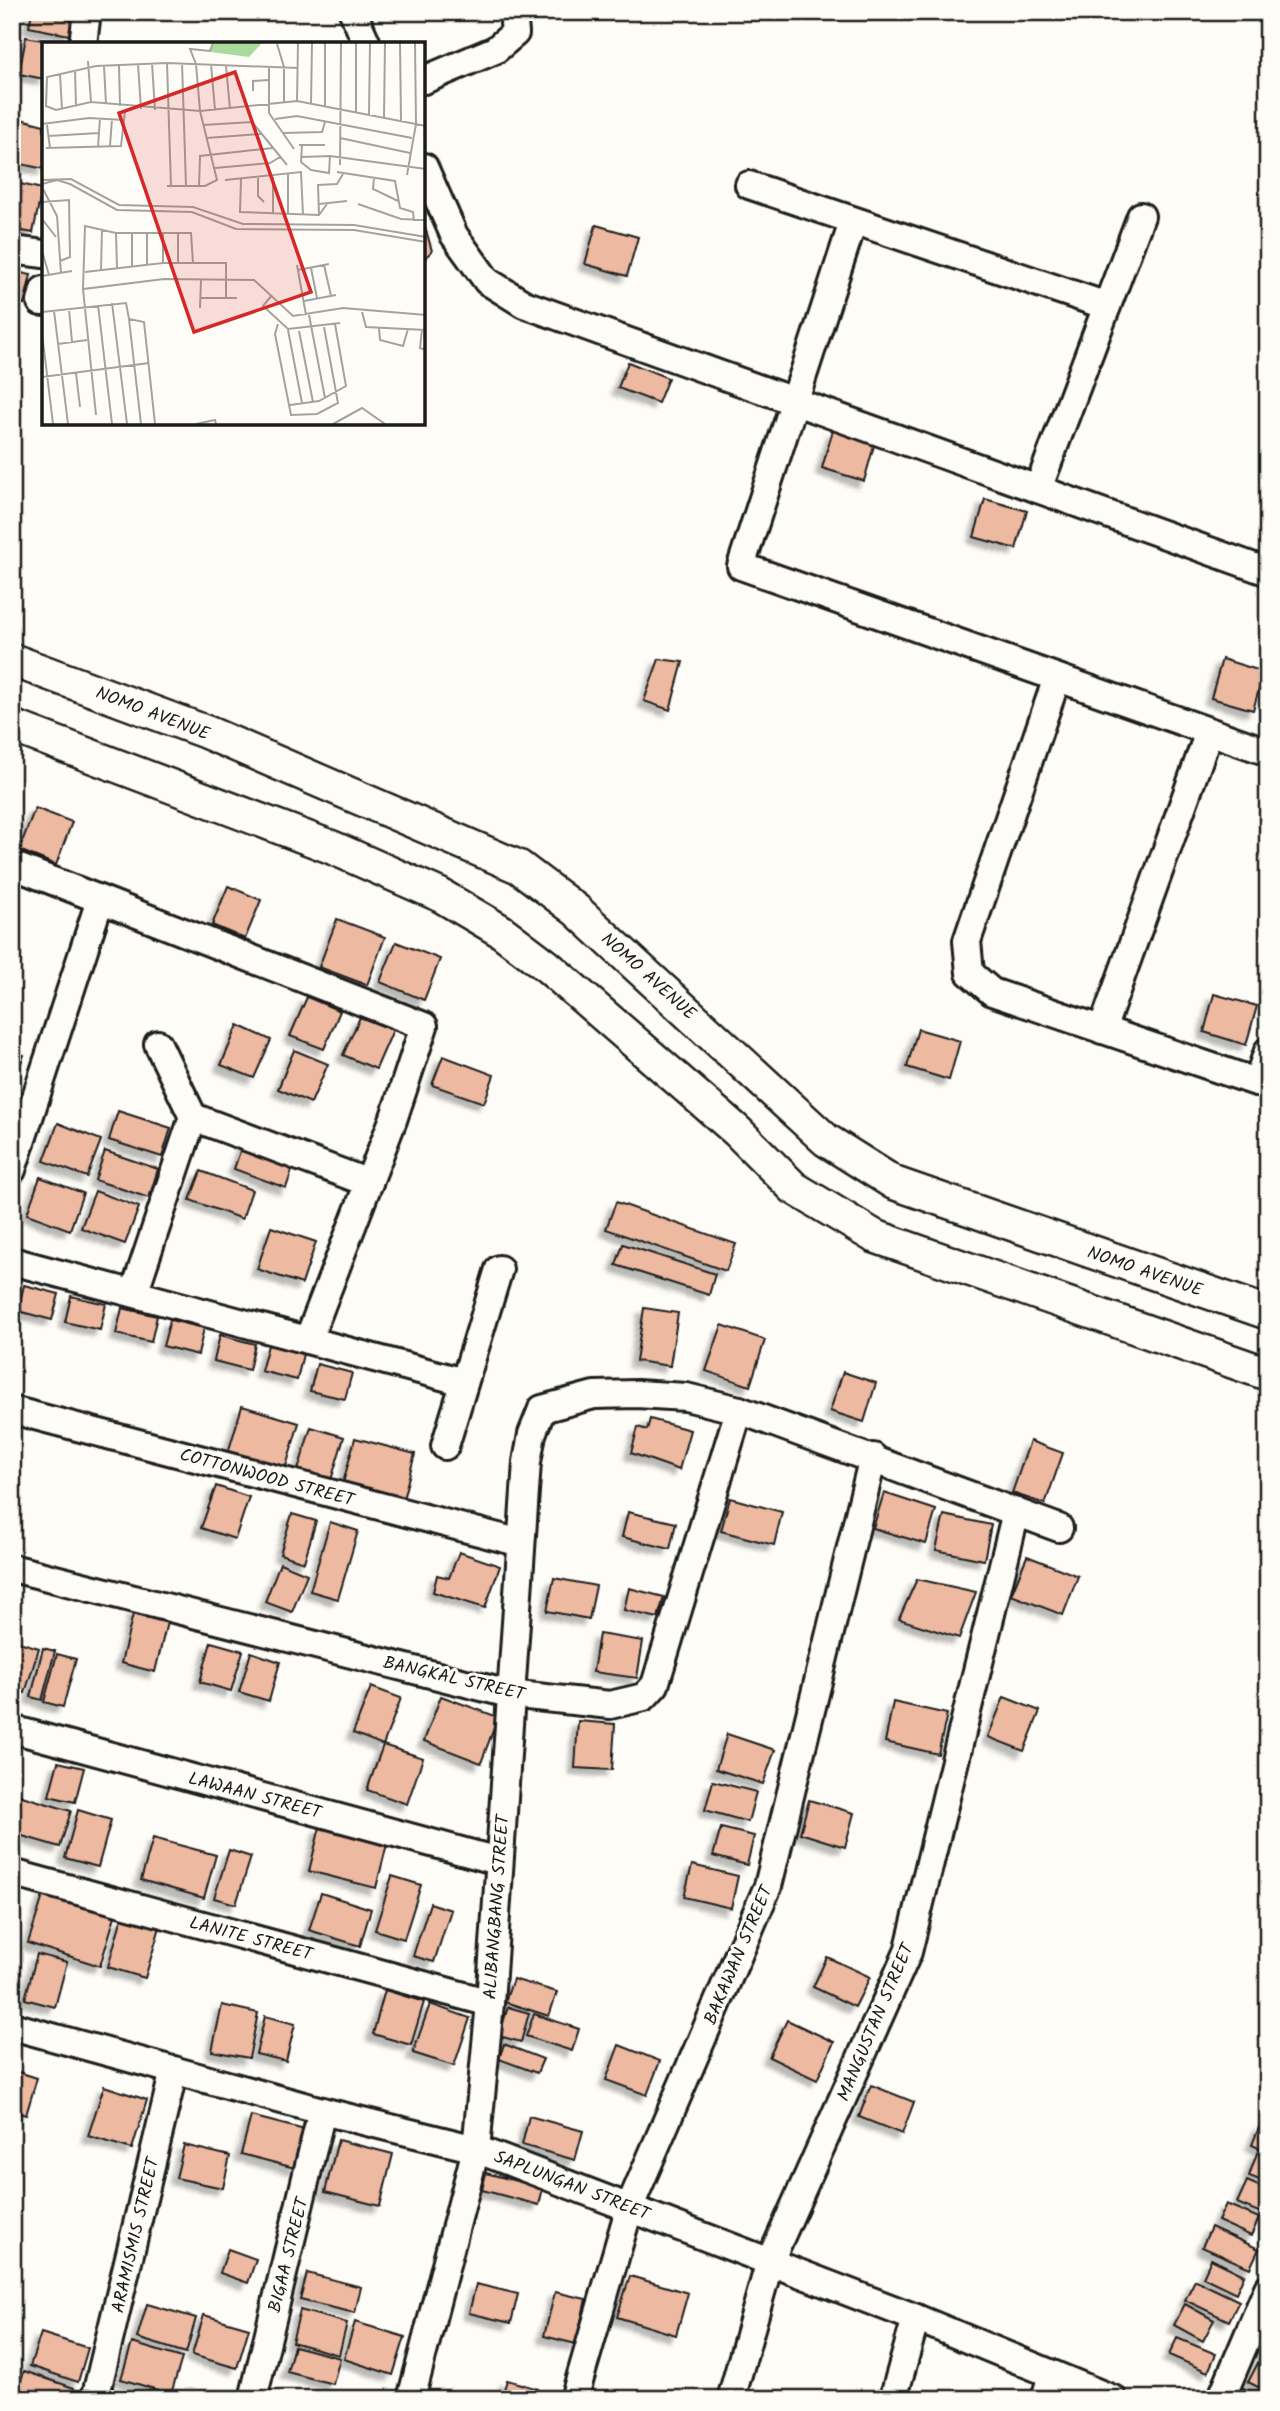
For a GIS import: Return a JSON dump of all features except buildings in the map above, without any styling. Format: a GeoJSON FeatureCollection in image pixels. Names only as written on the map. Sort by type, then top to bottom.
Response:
{"type":"FeatureCollection","features":[{"type":"Feature","properties":{"kind":"main road","name":"NOMO AVENUE"},"geometry":{"type":"LineString","coordinates":[[12,660],[206,732],[519,867],[576,910],[827,1140],[894,1183],[1268,1313]]}},
{"type":"Feature","properties":{"kind":"main road"},"geometry":{"type":"LineString","coordinates":[[12,726],[331,847],[440,895],[491,925],[558,975],[737,1131],[794,1188],[874,1236],[1268,1374]]}},
{"type":"Feature","properties":{"kind":"street"},"geometry":{"type":"LineString","coordinates":[[83,42],[88,12]]}},
{"type":"Feature","properties":{"kind":"street"},"geometry":{"type":"LineString","coordinates":[[353,12],[366,42]]}},
{"type":"Feature","properties":{"kind":"street"},"geometry":{"type":"LineString","coordinates":[[425,80],[495,50],[515,33],[513,12]]}},
{"type":"Feature","properties":{"kind":"street"},"geometry":{"type":"LineString","coordinates":[[425,169],[454,235],[487,281],[523,304],[1268,572]]}},
{"type":"Feature","properties":{"kind":"street"},"geometry":{"type":"LineString","coordinates":[[749,185],[1107,306]]}},
{"type":"Feature","properties":{"kind":"street"},"geometry":{"type":"LineString","coordinates":[[1038,489],[1141,216]]}},
{"type":"Feature","properties":{"kind":"street"},"geometry":{"type":"LineString","coordinates":[[853,222],[741,566],[1268,752]]}},
{"type":"Feature","properties":{"kind":"street"},"geometry":{"type":"LineString","coordinates":[[12,250],[42,254]]}},
{"type":"Feature","properties":{"kind":"street"},"geometry":{"type":"LineString","coordinates":[[1057,678],[967,941],[970,973],[992,992],[1263,1084],[1268,1051]]}},
{"type":"Feature","properties":{"kind":"street"},"geometry":{"type":"LineString","coordinates":[[1102,1030],[1209,732]]}},
{"type":"Feature","properties":{"kind":"street"},"geometry":{"type":"LineString","coordinates":[[12,865],[424,1026],[369,1183],[308,1340]]}},
{"type":"Feature","properties":{"kind":"street"},"geometry":{"type":"LineString","coordinates":[[12,1170],[100,900]]}},
{"type":"Feature","properties":{"kind":"street"},"geometry":{"type":"LineString","coordinates":[[158,1044],[193,1117],[369,1183]]}},
{"type":"Feature","properties":{"kind":"street"},"geometry":{"type":"LineString","coordinates":[[134,1293],[193,1117]]}},
{"type":"Feature","properties":{"kind":"street"},"geometry":{"type":"LineString","coordinates":[[12,1261],[464,1382]]}},
{"type":"Feature","properties":{"kind":"street"},"geometry":{"type":"LineString","coordinates":[[445,1446],[499,1269]]}},
{"type":"Feature","properties":{"kind":"street","name":"ALIBANGBANG STREET"},"geometry":{"type":"LineString","coordinates":[[411,2399],[476,2149],[490,2003],[509,1694],[527,1462],[532,1434],[542,1409],[594,1395],[687,1397],[739,1410]]}},
{"type":"Feature","properties":{"kind":"street","name":"COTTONWOOD STREET"},"geometry":{"type":"LineString","coordinates":[[12,1410],[521,1543]]}},
{"type":"Feature","properties":{"kind":"street"},"geometry":{"type":"LineString","coordinates":[[739,1410],[873,1457],[1059,1528]]}},
{"type":"Feature","properties":{"kind":"street","name":"BANGKAL STREET"},"geometry":{"type":"LineString","coordinates":[[12,1568],[509,1694],[610,1704],[644,1697],[654,1685],[739,1410]]}},
{"type":"Feature","properties":{"kind":"street","name":"BAKAWAN STREET"},"geometry":{"type":"LineString","coordinates":[[574,2399],[630,2206],[768,1886],[873,1457]]}},
{"type":"Feature","properties":{"kind":"street","name":"MANGUSTAN STREET"},"geometry":{"type":"LineString","coordinates":[[731,2399],[770,2261],[908,1952],[1016,1512]]}},
{"type":"Feature","properties":{"kind":"street","name":"LAWAAN STREET"},"geometry":{"type":"LineString","coordinates":[[12,1729],[498,1861]]}},
{"type":"Feature","properties":{"kind":"street","name":"LANITE STREET"},"geometry":{"type":"LineString","coordinates":[[12,1873],[490,2003]]}},
{"type":"Feature","properties":{"kind":"street","name":"SAPLUNGAN STREET"},"geometry":{"type":"LineString","coordinates":[[12,2026],[322,2111],[476,2149],[916,2318],[1048,2386],[1113,2399]]}},
{"type":"Feature","properties":{"kind":"street","name":"ARAMISMIS STREET"},"geometry":{"type":"LineString","coordinates":[[95,2399],[174,2070]]}},
{"type":"Feature","properties":{"kind":"street","name":"BIGAA STREET"},"geometry":{"type":"LineString","coordinates":[[253,2399],[322,2111]]}},
{"type":"Feature","properties":{"kind":"street"},"geometry":{"type":"LineString","coordinates":[[1221,2399],[1261,2321],[1268,2288]]}},
{"type":"Feature","properties":{"kind":"street"},"geometry":{"type":"LineString","coordinates":[[894,2399],[916,2318]]}}]}
